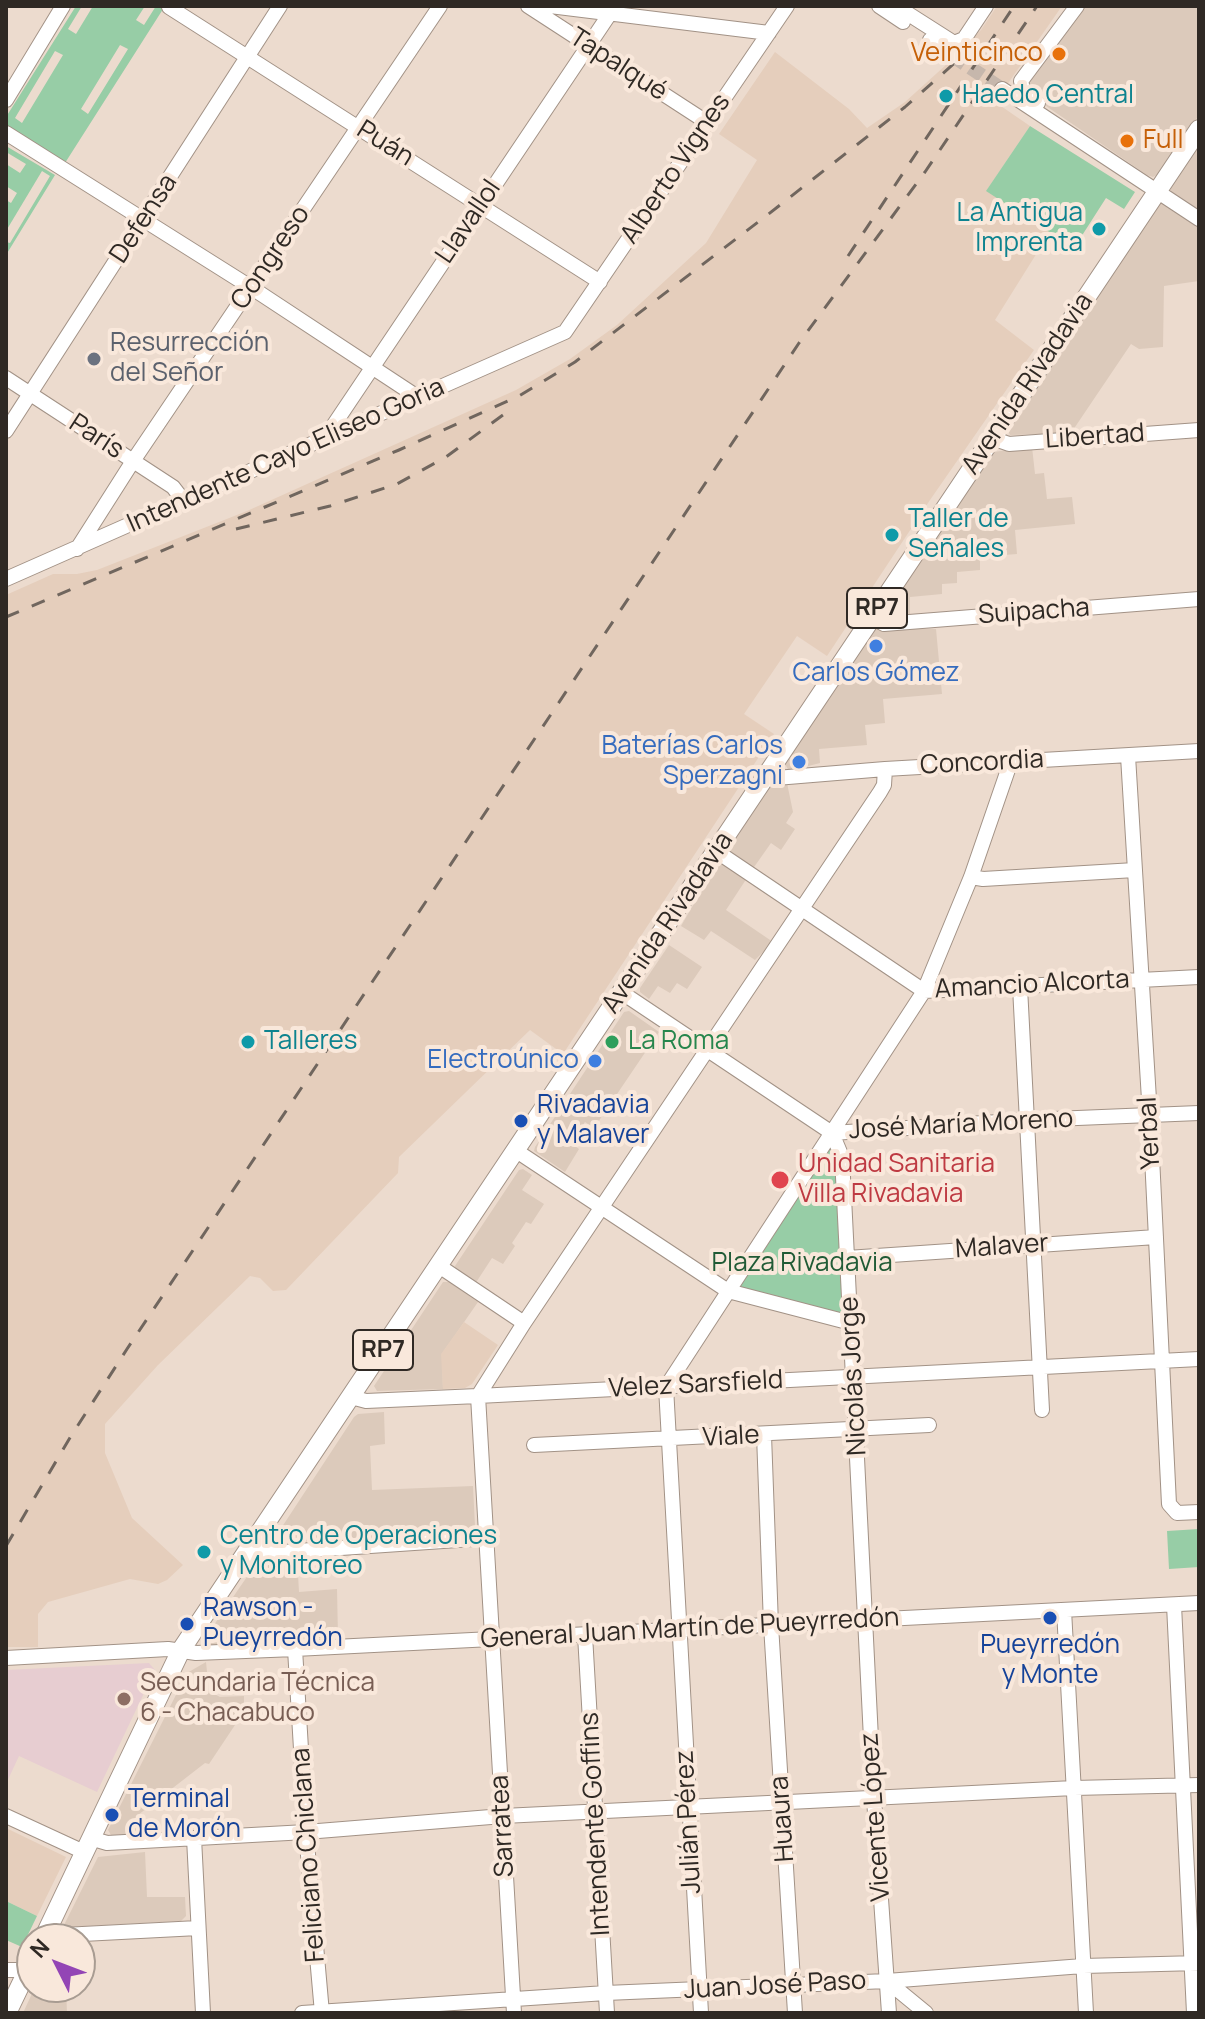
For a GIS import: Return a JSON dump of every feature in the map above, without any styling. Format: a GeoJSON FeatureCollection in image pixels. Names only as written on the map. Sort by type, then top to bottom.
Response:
{"type":"FeatureCollection","features":[{"type":"Feature","properties":{"kind":"main road","name":"Avenida Rivadavia"},"geometry":{"type":"LineString","coordinates":[[50,1923],[181,1650],[1199,129]]}},
{"type":"Feature","properties":{"kind":"main road"},"geometry":{"type":"LineString","coordinates":[[7,2013],[16,1995]]}},
{"type":"Feature","properties":{"kind":"street"},"geometry":{"type":"LineString","coordinates":[[6,100],[63,6]]}},
{"type":"Feature","properties":{"kind":"street","name":"Defensa"},"geometry":{"type":"LineString","coordinates":[[6,431],[280,6]]}},
{"type":"Feature","properties":{"kind":"street","name":"Congreso"},"geometry":{"type":"LineString","coordinates":[[77,549],[440,6]]}},
{"type":"Feature","properties":{"kind":"street","name":"Tapalqué"},"geometry":{"type":"LineString","coordinates":[[528,6],[708,123]]}},
{"type":"Feature","properties":{"kind":"street"},"geometry":{"type":"LineString","coordinates":[[550,6],[613,9],[769,33]]}},
{"type":"Feature","properties":{"kind":"street","name":"Alberto Vignes"},"geometry":{"type":"LineString","coordinates":[[565,332],[787,6]]}},
{"type":"Feature","properties":{"kind":"street"},"geometry":{"type":"LineString","coordinates":[[879,6],[953,49]]}},
{"type":"Feature","properties":{"kind":"street"},"geometry":{"type":"LineString","coordinates":[[896,6],[953,49]]}},
{"type":"Feature","properties":{"kind":"street"},"geometry":{"type":"LineString","coordinates":[[953,49],[964,39],[986,6]]}},
{"type":"Feature","properties":{"kind":"street"},"geometry":{"type":"LineString","coordinates":[[1077,6],[1024,76],[1021,87],[1024,93],[1103,147],[1119,167]]}},
{"type":"Feature","properties":{"kind":"street","name":"Puán"},"geometry":{"type":"LineString","coordinates":[[169,7],[600,282]]}},
{"type":"Feature","properties":{"kind":"street","name":"Llavallol"},"geometry":{"type":"LineString","coordinates":[[325,439],[613,9]]}},
{"type":"Feature","properties":{"kind":"street"},"geometry":{"type":"LineString","coordinates":[[1002,89],[1199,219]]}},
{"type":"Feature","properties":{"kind":"street"},"geometry":{"type":"LineString","coordinates":[[6,133],[419,398]]}},
{"type":"Feature","properties":{"kind":"street","name":"Intendente Cayo Eliseo Goria"},"geometry":{"type":"LineString","coordinates":[[6,579],[565,332]]}},
{"type":"Feature","properties":{"kind":"street","name":"París"},"geometry":{"type":"LineString","coordinates":[[6,378],[173,487],[183,500]]}},
{"type":"Feature","properties":{"kind":"street","name":"Libertad"},"geometry":{"type":"LineString","coordinates":[[992,438],[1009,444],[1199,430]]}},
{"type":"Feature","properties":{"kind":"street","name":"Suipacha"},"geometry":{"type":"LineString","coordinates":[[871,617],[884,624],[1199,599]]}},
{"type":"Feature","properties":{"kind":"street","name":"Concordia"},"geometry":{"type":"LineString","coordinates":[[764,779],[1199,751]]}},
{"type":"Feature","properties":{"kind":"street","name":"Yerbal"},"geometry":{"type":"LineString","coordinates":[[1128,756],[1169,1504],[1177,1513],[1199,1512]]}},
{"type":"Feature","properties":{"kind":"street"},"geometry":{"type":"LineString","coordinates":[[666,1387],[924,991],[971,877],[1011,761]]}},
{"type":"Feature","properties":{"kind":"street"},"geometry":{"type":"LineString","coordinates":[[478,1396],[880,792],[884,785],[885,769]]}},
{"type":"Feature","properties":{"kind":"street","name":"Amancio Alcorta"},"geometry":{"type":"LineString","coordinates":[[716,851],[924,991],[1199,977]]}},
{"type":"Feature","properties":{"kind":"street"},"geometry":{"type":"LineString","coordinates":[[971,877],[983,879],[1135,870]]}},
{"type":"Feature","properties":{"kind":"street"},"geometry":{"type":"LineString","coordinates":[[1020,987],[1042,1410]]}},
{"type":"Feature","properties":{"kind":"street","name":"José María Moreno"},"geometry":{"type":"LineString","coordinates":[[621,992],[832,1133],[1199,1113]]}},
{"type":"Feature","properties":{"kind":"street","name":"Nicolás Jorge"},"geometry":{"type":"LineString","coordinates":[[832,1133],[842,1157],[865,1622]]}},
{"type":"Feature","properties":{"kind":"street"},"geometry":{"type":"LineString","coordinates":[[515,1150],[728,1291],[851,1323]]}},
{"type":"Feature","properties":{"kind":"street","name":"Malaver"},"geometry":{"type":"LineString","coordinates":[[847,1258],[1156,1237]]}},
{"type":"Feature","properties":{"kind":"street"},"geometry":{"type":"LineString","coordinates":[[439,1266],[524,1323]]}},
{"type":"Feature","properties":{"kind":"street","name":"Velez Sarsfield"},"geometry":{"type":"LineString","coordinates":[[351,1397],[366,1401],[478,1396],[1199,1359]]}},
{"type":"Feature","properties":{"kind":"street","name":"Julián Pérez"},"geometry":{"type":"LineString","coordinates":[[666,1387],[701,2013]]}},
{"type":"Feature","properties":{"kind":"street","name":"Sarratea"},"geometry":{"type":"LineString","coordinates":[[478,1396],[514,2006]]}},
{"type":"Feature","properties":{"kind":"street","name":"Viale"},"geometry":{"type":"LineString","coordinates":[[534,1445],[929,1425]]}},
{"type":"Feature","properties":{"kind":"street","name":"Huaura"},"geometry":{"type":"LineString","coordinates":[[764,1435],[771,1625],[795,2013]]}},
{"type":"Feature","properties":{"kind":"street"},"geometry":{"type":"LineString","coordinates":[[248,1549],[268,1553],[487,1538]]}},
{"type":"Feature","properties":{"kind":"street","name":"General Juan Martín de Pueyrredón"},"geometry":{"type":"LineString","coordinates":[[6,1658],[168,1649],[196,1653],[295,1649],[1199,1603]]}},
{"type":"Feature","properties":{"kind":"street"},"geometry":{"type":"LineString","coordinates":[[1174,1605],[1195,1963],[1194,2013]]}},
{"type":"Feature","properties":{"kind":"street"},"geometry":{"type":"LineString","coordinates":[[1064,1610],[1086,2013]]}},
{"type":"Feature","properties":{"kind":"street","name":"Vicente López"},"geometry":{"type":"LineString","coordinates":[[865,1622],[889,2013]]}},
{"type":"Feature","properties":{"kind":"street","name":"Intendente Goffins"},"geometry":{"type":"LineString","coordinates":[[585,1635],[607,2013]]}},
{"type":"Feature","properties":{"kind":"street","name":"Feliciano Chiclana"},"geometry":{"type":"LineString","coordinates":[[295,1649],[306,1832],[322,2012]]}},
{"type":"Feature","properties":{"kind":"street"},"geometry":{"type":"LineString","coordinates":[[6,1816],[87,1845],[503,1816],[1074,1788],[1199,1785]]}},
{"type":"Feature","properties":{"kind":"street"},"geometry":{"type":"LineString","coordinates":[[194,1838],[203,2013]]}},
{"type":"Feature","properties":{"kind":"street"},"geometry":{"type":"LineString","coordinates":[[96,1934],[198,1928]]}},
{"type":"Feature","properties":{"kind":"street","name":"Juan José Paso"},"geometry":{"type":"LineString","coordinates":[[302,2013],[514,2006],[606,1993],[887,1981],[1083,1966],[1195,1963]]}},
{"type":"Feature","properties":{"kind":"street"},"geometry":{"type":"LineString","coordinates":[[887,1981],[926,2013]]}},
{"type":"Feature","properties":{"kind":"shaded area"},"geometry":{"type":"Polygon","coordinates":[[[997,6],[1062,6],[995,102],[1030,126],[987,190],[1050,232],[995,320],[1034,350],[827,656],[797,636],[744,714],[774,734],[563,1054],[530,1030],[399,1157],[398,1173],[286,1290],[273,1291],[260,1278],[250,1276],[158,1365],[105,1424],[105,1453],[132,1518],[183,1565],[158,1584],[130,1579],[48,1602],[38,1614],[38,1647],[6,1647],[6,595],[53,574],[97,570],[247,511],[516,390],[570,359],[617,325],[706,243],[757,160],[719,134],[775,52],[849,109],[867,128],[905,102],[947,64],[981,30],[997,6]]]}},
{"type":"Feature","properties":{"kind":"shaded area"},"geometry":{"type":"Polygon","coordinates":[[[1083,6],[1199,6],[1199,115],[1159,174],[1153,177],[1027,93],[1027,79],[1083,6]]]}},
{"type":"Feature","properties":{"kind":"shaded area"},"geometry":{"type":"Polygon","coordinates":[[[1199,145],[1199,214],[1171,194],[1171,188],[1199,145]]]}},
{"type":"Feature","properties":{"kind":"shaded area"},"geometry":{"type":"Polygon","coordinates":[[[1163,202],[1199,224],[1199,281],[1164,286],[1163,347],[1139,349],[1131,344],[1071,433],[1010,435],[1008,431],[1159,203],[1163,202]]]}},
{"type":"Feature","properties":{"kind":"shaded area"},"geometry":{"type":"Polygon","coordinates":[[[1032,447],[1035,474],[1044,473],[1047,499],[1072,497],[1075,524],[1015,530],[1017,554],[980,557],[980,570],[957,572],[957,583],[942,584],[942,594],[910,597],[910,616],[890,617],[887,611],[993,452],[1032,447]]]}},
{"type":"Feature","properties":{"kind":"shaded area"},"geometry":{"type":"Polygon","coordinates":[[[874,628],[936,629],[942,694],[883,699],[885,723],[865,725],[867,745],[819,749],[820,763],[789,771],[785,764],[874,628]]]}},
{"type":"Feature","properties":{"kind":"shaded area"},"geometry":{"type":"Polygon","coordinates":[[[787,783],[793,812],[786,823],[795,829],[781,850],[771,843],[752,870],[726,851],[768,786],[787,783]]]}},
{"type":"Feature","properties":{"kind":"shaded area"},"geometry":{"type":"Polygon","coordinates":[[[722,863],[747,878],[726,910],[773,942],[755,960],[711,931],[704,940],[681,926],[717,864],[722,863]]]}},
{"type":"Feature","properties":{"kind":"shaded area"},"geometry":{"type":"Polygon","coordinates":[[[669,945],[702,967],[687,989],[677,983],[670,993],[658,986],[649,999],[640,992],[640,988],[669,945]]]}},
{"type":"Feature","properties":{"kind":"shaded area"},"geometry":{"type":"Polygon","coordinates":[[[629,1011],[659,1032],[594,1128],[585,1122],[571,1143],[579,1149],[565,1172],[534,1151],[535,1147],[624,1012],[629,1011]]]}},
{"type":"Feature","properties":{"kind":"shaded area"},"geometry":{"type":"Polygon","coordinates":[[[519,1170],[532,1175],[522,1190],[544,1204],[531,1224],[526,1222],[503,1264],[492,1258],[475,1284],[456,1271],[455,1266],[519,1170]]]}},
{"type":"Feature","properties":{"kind":"shaded area"},"geometry":{"type":"Polygon","coordinates":[[[443,1282],[449,1282],[478,1302],[442,1354],[443,1389],[377,1391],[374,1386],[443,1282]]]}},
{"type":"Feature","properties":{"kind":"shaded area"},"geometry":{"type":"Polygon","coordinates":[[[464,1322],[498,1345],[472,1384],[465,1388],[443,1389],[441,1354],[464,1322]]]}},
{"type":"Feature","properties":{"kind":"shaded area"},"geometry":{"type":"Polygon","coordinates":[[[384,1412],[385,1444],[370,1446],[372,1490],[473,1486],[475,1526],[471,1532],[277,1543],[278,1533],[354,1417],[384,1412]]]}},
{"type":"Feature","properties":{"kind":"shaded area"},"geometry":{"type":"Polygon","coordinates":[[[297,1557],[299,1592],[337,1589],[338,1637],[205,1645],[203,1641],[255,1565],[263,1559],[297,1557]]]}},
{"type":"Feature","properties":{"kind":"shaded area"},"geometry":{"type":"Polygon","coordinates":[[[206,1662],[209,1691],[220,1697],[244,1696],[244,1721],[237,1722],[209,1764],[205,1763],[138,1815],[138,1834],[111,1835],[108,1830],[187,1673],[206,1662]]]}},
{"type":"Feature","properties":{"kind":"shaded area"},"geometry":{"type":"Polygon","coordinates":[[[149,1663],[155,1670],[97,1792],[19,1756],[6,1784],[6,1670],[149,1663]]]}},
{"type":"Feature","properties":{"kind":"shaded area"},"geometry":{"type":"Polygon","coordinates":[[[6,1828],[66,1857],[37,1916],[6,1901],[6,1828]]]}},
{"type":"Feature","properties":{"kind":"shaded area"},"geometry":{"type":"Polygon","coordinates":[[[145,1852],[147,1897],[185,1897],[186,1916],[181,1921],[96,1926],[96,1923],[65,1923],[98,1857],[145,1852]]]}},
{"type":"Feature","properties":{"kind":"shaded area"},"geometry":{"type":"Polygon","coordinates":[[[28,2003],[67,2003],[67,2013],[23,2013],[28,2003]]]}},
{"type":"Feature","properties":{"kind":"green space"},"geometry":{"type":"Polygon","coordinates":[[[76,6],[82,6],[68,29],[76,34],[93,6],[145,6],[136,20],[144,25],[156,6],[165,6],[65,163],[6,127],[6,117],[76,6]],[[120,45],[81,109],[88,114],[128,49],[120,45]],[[55,51],[15,118],[22,123],[63,55],[55,51]]]}},
{"type":"Feature","properties":{"kind":"green space"},"geometry":{"type":"Polygon","coordinates":[[[1030,126],[1135,192],[1124,209],[1106,198],[1074,248],[986,191],[1030,126]]]}},
{"type":"Feature","properties":{"kind":"green space"},"geometry":{"type":"Polygon","coordinates":[[[6,146],[55,175],[6,255],[6,242],[10,243],[50,176],[42,171],[6,231],[6,200],[11,203],[17,193],[6,186],[6,164],[20,173],[26,164],[6,152],[6,146]]]}},
{"type":"Feature","properties":{"kind":"green space","name":"Plaza Rivadavia"},"geometry":{"type":"Polygon","coordinates":[[[832,1133],[847,1258],[851,1323],[728,1291],[832,1133]]]}},
{"type":"Feature","properties":{"kind":"green space"},"geometry":{"type":"Polygon","coordinates":[[[1199,1529],[1199,1567],[1169,1569],[1167,1531],[1199,1529]]]}},
{"type":"Feature","properties":{"kind":"green space"},"geometry":{"type":"Polygon","coordinates":[[[6,1901],[37,1916],[34,1923],[16,1923],[16,1944],[6,1940],[6,1901]]]}},
{"type":"Feature","properties":{"kind":"tunnel"},"geometry":{"type":"LineString","coordinates":[[953,56],[1002,89]]}},
{"type":"Feature","properties":{"kind":"railway"},"geometry":{"type":"LineString","coordinates":[[848,256],[1014,6]]}},
{"type":"Feature","properties":{"kind":"railway"},"geometry":{"type":"LineString","coordinates":[[6,1546],[127,1349],[799,343],[925,172],[1037,6]]}},
{"type":"Feature","properties":{"kind":"railway"},"geometry":{"type":"LineString","coordinates":[[6,617],[519,396],[575,362],[766,216],[905,107],[967,52]]}},
{"type":"Feature","properties":{"kind":"railway"},"geometry":{"type":"LineString","coordinates":[[236,529],[330,506],[397,484],[446,457],[511,409]]}},
{"type":"Feature","properties":{"kind":"place","name":"Veinticinco"},"geometry":{"type":"Point","coordinates":[1059,54]}},
{"type":"Feature","properties":{"kind":"place","name":"Haedo Central"},"geometry":{"type":"Point","coordinates":[946,96]}},
{"type":"Feature","properties":{"kind":"place","name":"Full"},"geometry":{"type":"Point","coordinates":[1127,141]}},
{"type":"Feature","properties":{"kind":"place","name":"La Antigua Imprenta"},"geometry":{"type":"Point","coordinates":[1099,229]}},
{"type":"Feature","properties":{"kind":"place","name":"Resurrección del Señor"},"geometry":{"type":"Point","coordinates":[94,359]}},
{"type":"Feature","properties":{"kind":"place","name":"Taller de Señales"},"geometry":{"type":"Point","coordinates":[892,535]}},
{"type":"Feature","properties":{"kind":"place","name":"Carlos Gómez"},"geometry":{"type":"Point","coordinates":[876,646]}},
{"type":"Feature","properties":{"kind":"place","name":"Baterías Carlos Sperzagni"},"geometry":{"type":"Point","coordinates":[799,762]}},
{"type":"Feature","properties":{"kind":"place","name":"Talleres"},"geometry":{"type":"Point","coordinates":[248,1042]}},
{"type":"Feature","properties":{"kind":"place","name":"La Roma"},"geometry":{"type":"Point","coordinates":[612,1042]}},
{"type":"Feature","properties":{"kind":"place","name":"Electroúnico"},"geometry":{"type":"Point","coordinates":[595,1061]}},
{"type":"Feature","properties":{"kind":"place","name":"Rivadavia y Malaver"},"geometry":{"type":"Point","coordinates":[521,1121]}},
{"type":"Feature","properties":{"kind":"place","name":"Unidad Sanitaria Villa Rivadavia"},"geometry":{"type":"Point","coordinates":[780,1180]}},
{"type":"Feature","properties":{"kind":"place","name":"Centro de Operaciones y Monitoreo"},"geometry":{"type":"Point","coordinates":[204,1552]}},
{"type":"Feature","properties":{"kind":"place","name":"Pueyrredón y Monte"},"geometry":{"type":"Point","coordinates":[1050,1618]}},
{"type":"Feature","properties":{"kind":"place","name":"Rawson - Pueyrredón"},"geometry":{"type":"Point","coordinates":[187,1624]}},
{"type":"Feature","properties":{"kind":"place","name":"Secundaria Técnica 6 - Chacabuco"},"geometry":{"type":"Point","coordinates":[124,1699]}},
{"type":"Feature","properties":{"kind":"place","name":"Terminal de Morón"},"geometry":{"type":"Point","coordinates":[112,1815]}}]}
